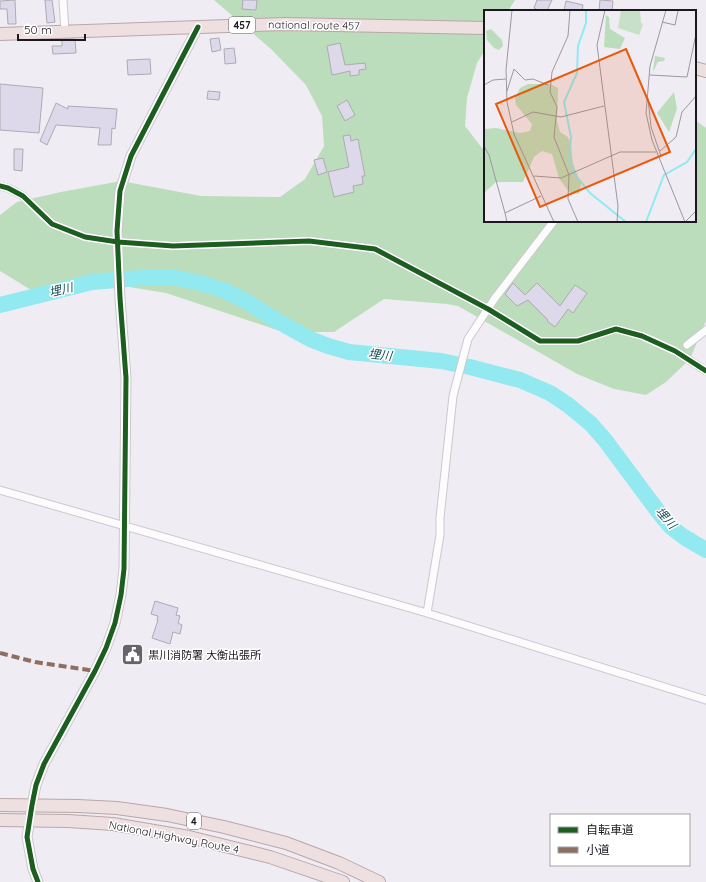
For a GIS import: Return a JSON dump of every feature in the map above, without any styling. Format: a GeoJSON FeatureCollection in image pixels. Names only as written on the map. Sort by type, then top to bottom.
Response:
{"type":"FeatureCollection","features":[{"type":"Feature","properties":{"kind":"highway","name":"national route 457"},"geometry":{"type":"LineString","coordinates":[[0,34],[285,24],[484,28]]}},
{"type":"Feature","properties":{"kind":"highway"},"geometry":{"type":"LineString","coordinates":[[696,68],[706,71]]}},
{"type":"Feature","properties":{"kind":"highway","name":"National Highway Route 4"},"geometry":{"type":"LineString","coordinates":[[0,805],[117,808],[168,815],[224,827],[286,843],[339,863],[379,882]]}},
{"type":"Feature","properties":{"kind":"highway","name":"National Highway Route 4"},"geometry":{"type":"LineString","coordinates":[[0,820],[68,821],[113,824],[189,837],[270,857],[343,882]]}},
{"type":"Feature","properties":{"kind":"street"},"geometry":{"type":"LineString","coordinates":[[63,0],[65,32]]}},
{"type":"Feature","properties":{"kind":"street"},"geometry":{"type":"LineString","coordinates":[[38,882],[33,869],[27,837],[36,786],[44,764],[106,648],[115,623],[121,595],[124,569],[126,378],[117,231],[120,191],[131,156],[198,27]]}},
{"type":"Feature","properties":{"kind":"street"},"geometry":{"type":"LineString","coordinates":[[0,186],[8,188],[23,196],[52,224],[85,237],[118,245],[173,246],[309,241],[375,249],[488,309],[540,341],[578,341],[616,329],[642,336],[675,351],[706,371]]}},
{"type":"Feature","properties":{"kind":"street"},"geometry":{"type":"LineString","coordinates":[[427,613],[440,535],[440,518],[453,396],[468,338],[525,258],[553,222]]}},
{"type":"Feature","properties":{"kind":"street"},"geometry":{"type":"LineString","coordinates":[[687,345],[706,330]]}},
{"type":"Feature","properties":{"kind":"street"},"geometry":{"type":"LineString","coordinates":[[0,490],[427,613],[706,700]]}},
{"type":"Feature","properties":{"kind":"green space"},"geometry":{"type":"Polygon","coordinates":[[[214,0],[515,0],[509,10],[484,10],[484,52],[477,63],[467,98],[465,126],[484,149],[484,222],[696,222],[696,121],[706,128],[706,321],[690,359],[666,382],[646,395],[614,389],[577,374],[458,306],[384,299],[334,332],[283,332],[166,293],[80,279],[31,290],[0,271],[0,215],[17,202],[121,181],[201,196],[280,197],[305,179],[324,146],[322,116],[306,85],[271,49],[214,0]]]}},
{"type":"Feature","properties":{"kind":"building"},"geometry":{"type":"Polygon","coordinates":[[[15,0],[16,24],[8,24],[7,9],[0,9],[0,1],[15,0]]]}},
{"type":"Feature","properties":{"kind":"building"},"geometry":{"type":"Polygon","coordinates":[[[45,0],[52,0],[55,22],[47,23],[45,0]]]}},
{"type":"Feature","properties":{"kind":"building"},"geometry":{"type":"Polygon","coordinates":[[[243,0],[257,0],[256,10],[242,9],[243,0]]]}},
{"type":"Feature","properties":{"kind":"building"},"geometry":{"type":"Polygon","coordinates":[[[537,0],[552,0],[547,10],[538,10],[534,8],[537,0]]]}},
{"type":"Feature","properties":{"kind":"building"},"geometry":{"type":"Polygon","coordinates":[[[600,0],[613,1],[612,10],[599,10],[600,0]]]}},
{"type":"Feature","properties":{"kind":"building"},"geometry":{"type":"Polygon","coordinates":[[[566,1],[583,5],[582,10],[564,10],[566,1]]]}},
{"type":"Feature","properties":{"kind":"building"},"geometry":{"type":"Polygon","coordinates":[[[219,38],[221,50],[212,52],[210,39],[219,38]]]}},
{"type":"Feature","properties":{"kind":"building"},"geometry":{"type":"Polygon","coordinates":[[[62,39],[75,39],[76,53],[53,54],[52,46],[62,46],[62,39]]]}},
{"type":"Feature","properties":{"kind":"building"},"geometry":{"type":"Polygon","coordinates":[[[340,43],[345,65],[365,63],[366,69],[359,70],[359,75],[350,76],[350,71],[332,75],[327,46],[340,43]]]}},
{"type":"Feature","properties":{"kind":"building"},"geometry":{"type":"Polygon","coordinates":[[[234,48],[236,63],[225,64],[224,49],[234,48]]]}},
{"type":"Feature","properties":{"kind":"building"},"geometry":{"type":"Polygon","coordinates":[[[150,59],[151,74],[128,75],[127,60],[150,59]]]}},
{"type":"Feature","properties":{"kind":"building"},"geometry":{"type":"Polygon","coordinates":[[[0,84],[43,88],[39,133],[0,130],[0,84]]]}},
{"type":"Feature","properties":{"kind":"building"},"geometry":{"type":"Polygon","coordinates":[[[208,91],[220,92],[219,100],[207,99],[208,91]]]}},
{"type":"Feature","properties":{"kind":"building"},"geometry":{"type":"Polygon","coordinates":[[[347,100],[355,115],[345,121],[337,106],[347,100]]]}},
{"type":"Feature","properties":{"kind":"building"},"geometry":{"type":"Polygon","coordinates":[[[56,103],[68,109],[68,106],[117,109],[115,129],[112,128],[111,145],[98,145],[100,128],[56,125],[47,145],[40,141],[56,103]]]}},
{"type":"Feature","properties":{"kind":"building"},"geometry":{"type":"Polygon","coordinates":[[[350,135],[351,141],[358,139],[365,176],[362,176],[363,184],[353,186],[354,192],[334,197],[328,172],[349,167],[343,136],[350,135]]]}},
{"type":"Feature","properties":{"kind":"building"},"geometry":{"type":"Polygon","coordinates":[[[14,149],[23,149],[22,171],[14,170],[14,149]]]}},
{"type":"Feature","properties":{"kind":"building"},"geometry":{"type":"Polygon","coordinates":[[[323,158],[327,172],[318,175],[314,160],[323,158]]]}},
{"type":"Feature","properties":{"kind":"building"},"geometry":{"type":"Polygon","coordinates":[[[513,283],[525,295],[537,283],[560,306],[575,285],[587,293],[573,313],[568,309],[555,327],[547,321],[548,320],[528,300],[517,306],[505,294],[513,283]]]}},
{"type":"Feature","properties":{"kind":"building"},"geometry":{"type":"Polygon","coordinates":[[[155,601],[178,608],[176,615],[180,616],[178,623],[182,625],[180,634],[173,632],[170,644],[152,638],[158,620],[158,616],[151,614],[155,601]]]}},
{"type":"Feature","properties":{"kind":"waterway","name":"埋川"},"geometry":{"type":"LineString","coordinates":[[0,305],[92,282],[152,277],[176,278],[201,283],[223,290],[246,301],[272,318],[310,339],[328,346],[349,352],[441,361],[520,380],[550,393],[568,405],[591,424],[605,440],[671,527],[684,537],[706,550]]}},
{"type":"Feature","properties":{"kind":"marked path"},"geometry":{"type":"LineString","coordinates":[[0,653],[35,662],[95,671]]}},
{"type":"Feature","properties":{"kind":"cycle path"},"geometry":{"type":"LineString","coordinates":[[38,882],[33,869],[27,837],[36,785],[44,764],[106,648],[115,623],[121,595],[124,569],[126,378],[117,231],[120,191],[131,156],[198,27]]}},
{"type":"Feature","properties":{"kind":"cycle path"},"geometry":{"type":"LineString","coordinates":[[0,186],[8,188],[23,196],[52,224],[85,237],[118,242],[173,246],[309,241],[375,249],[488,309],[540,341],[578,341],[616,329],[642,336],[675,351],[706,371]]}},
{"type":"Feature","properties":{"kind":"place","name":"黒川消防署 大衡出張所"},"geometry":{"type":"Point","coordinates":[132,655]}}]}
